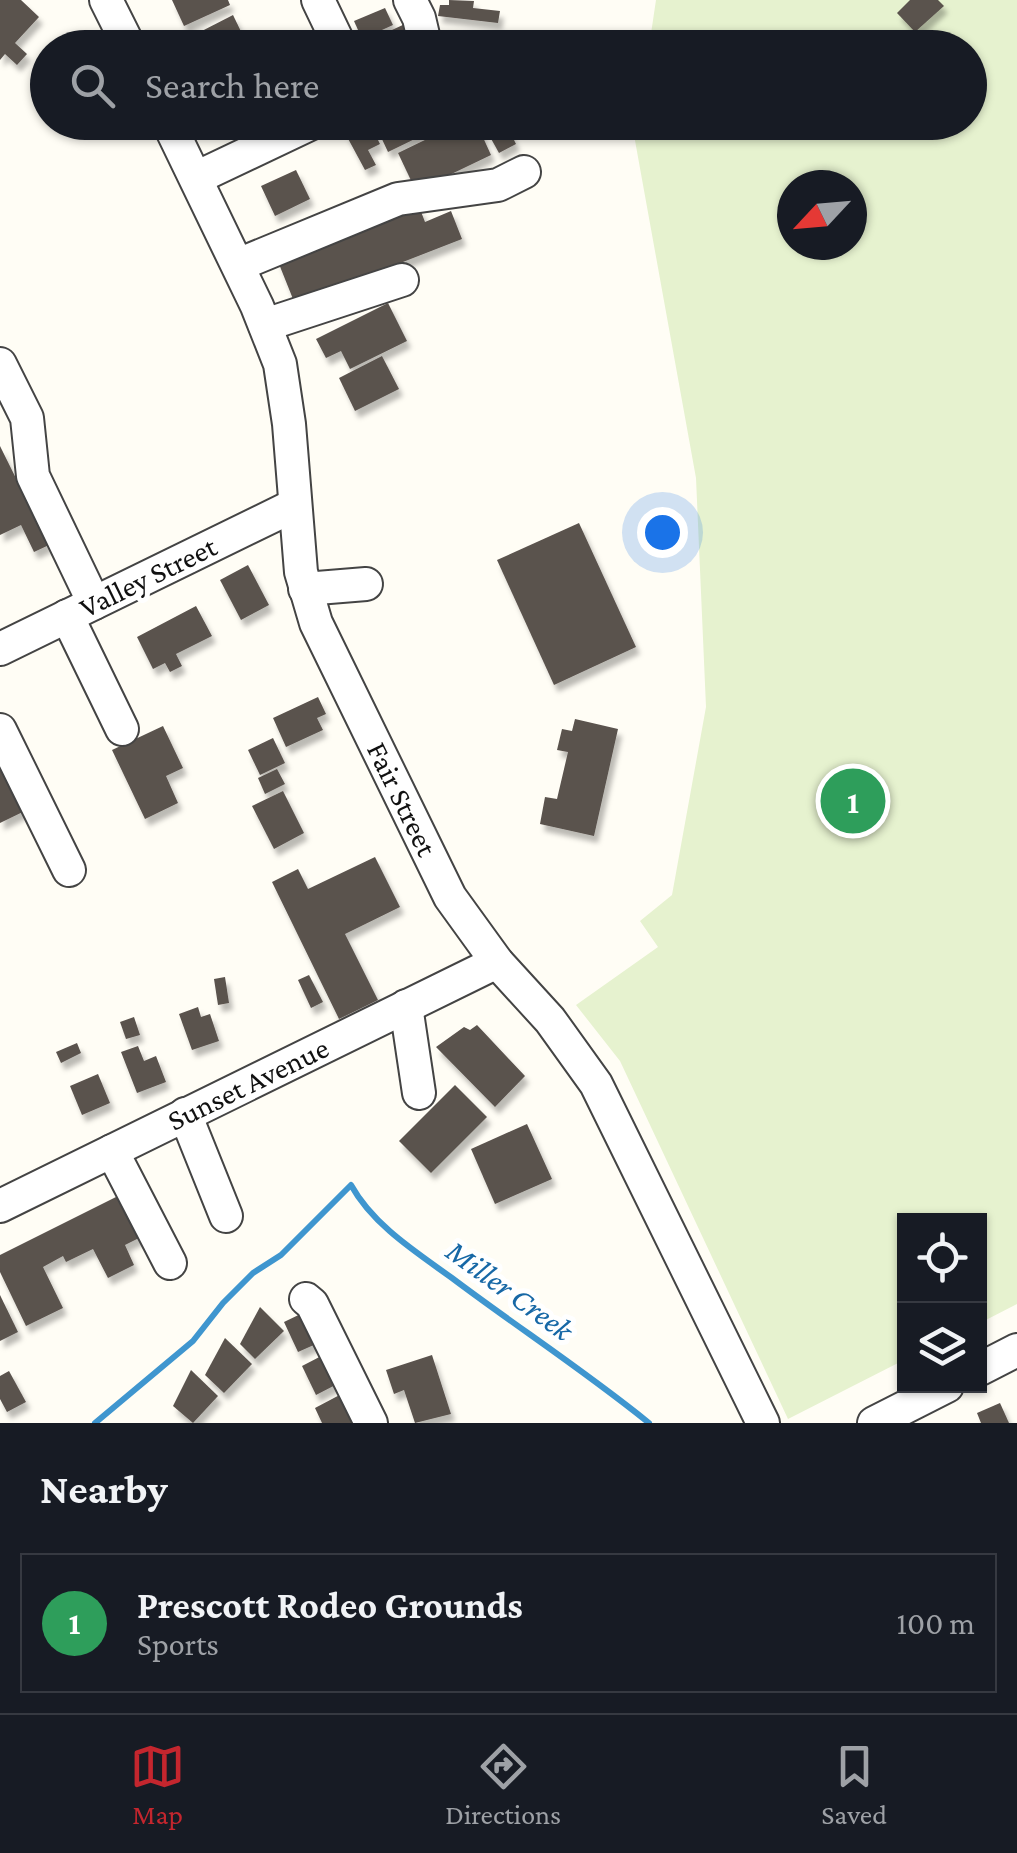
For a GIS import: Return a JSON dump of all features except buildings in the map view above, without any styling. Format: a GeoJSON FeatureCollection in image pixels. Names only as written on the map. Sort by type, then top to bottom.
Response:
{"type":"FeatureCollection","features":[{"type":"Feature","properties":{"kind":"street"},"geometry":{"type":"LineString","coordinates":[[106,0],[121,30]]}},
{"type":"Feature","properties":{"kind":"street"},"geometry":{"type":"LineString","coordinates":[[318,0],[332,30]]}},
{"type":"Feature","properties":{"kind":"street"},"geometry":{"type":"LineString","coordinates":[[410,0],[422,30]]}},
{"type":"Feature","properties":{"kind":"street","name":"Fair Street"},"geometry":{"type":"LineString","coordinates":[[177,140],[280,364],[300,572],[316,623],[450,898],[497,962],[550,1020],[596,1084],[763,1423]]}},
{"type":"Feature","properties":{"kind":"street"},"geometry":{"type":"LineString","coordinates":[[196,178],[276,140]]}},
{"type":"Feature","properties":{"kind":"street"},"geometry":{"type":"LineString","coordinates":[[238,266],[398,199],[498,185],[524,172]]}},
{"type":"Feature","properties":{"kind":"street"},"geometry":{"type":"LineString","coordinates":[[265,325],[402,280]]}},
{"type":"Feature","properties":{"kind":"street"},"geometry":{"type":"LineString","coordinates":[[0,364],[26,418],[33,476],[122,729]]}},
{"type":"Feature","properties":{"kind":"street","name":"Valley Street"},"geometry":{"type":"LineString","coordinates":[[0,649],[295,505]]}},
{"type":"Feature","properties":{"kind":"street"},"geometry":{"type":"LineString","coordinates":[[305,589],[366,584]]}},
{"type":"Feature","properties":{"kind":"street"},"geometry":{"type":"LineString","coordinates":[[0,730],[69,870]]}},
{"type":"Feature","properties":{"kind":"street","name":"Sunset Avenue"},"geometry":{"type":"LineString","coordinates":[[0,1206],[497,962]]}},
{"type":"Feature","properties":{"kind":"street"},"geometry":{"type":"LineString","coordinates":[[406,1006],[419,1092]]}},
{"type":"Feature","properties":{"kind":"street"},"geometry":{"type":"LineString","coordinates":[[185,1114],[226,1216]]}},
{"type":"Feature","properties":{"kind":"street"},"geometry":{"type":"LineString","coordinates":[[112,1151],[170,1263]]}},
{"type":"Feature","properties":{"kind":"street"},"geometry":{"type":"LineString","coordinates":[[306,1299],[371,1423]]}},
{"type":"Feature","properties":{"kind":"street"},"geometry":{"type":"LineString","coordinates":[[987,1365],[1017,1350]]}},
{"type":"Feature","properties":{"kind":"street"},"geometry":{"type":"LineString","coordinates":[[874,1423],[934,1393]]}},
{"type":"Feature","properties":{"kind":"green space"},"geometry":{"type":"Polygon","coordinates":[[[656,0],[1017,0],[1017,1304],[987,1319],[987,1213],[897,1213],[897,1364],[788,1419],[620,1061],[576,1005],[658,947],[640,921],[672,895],[706,707],[696,478],[635,140],[987,140],[987,30],[652,30],[656,0]]]}},
{"type":"Feature","properties":{"kind":"waterway","name":"Miller Creek"},"geometry":{"type":"LineString","coordinates":[[95,1423],[193,1341],[253,1273],[281,1255],[351,1185],[371,1213],[396,1237],[649,1423]]}},
{"type":"Feature","properties":{"kind":"place","name":"Prescott Rodeo Grounds"},"geometry":{"type":"Point","coordinates":[853,801]}}]}
